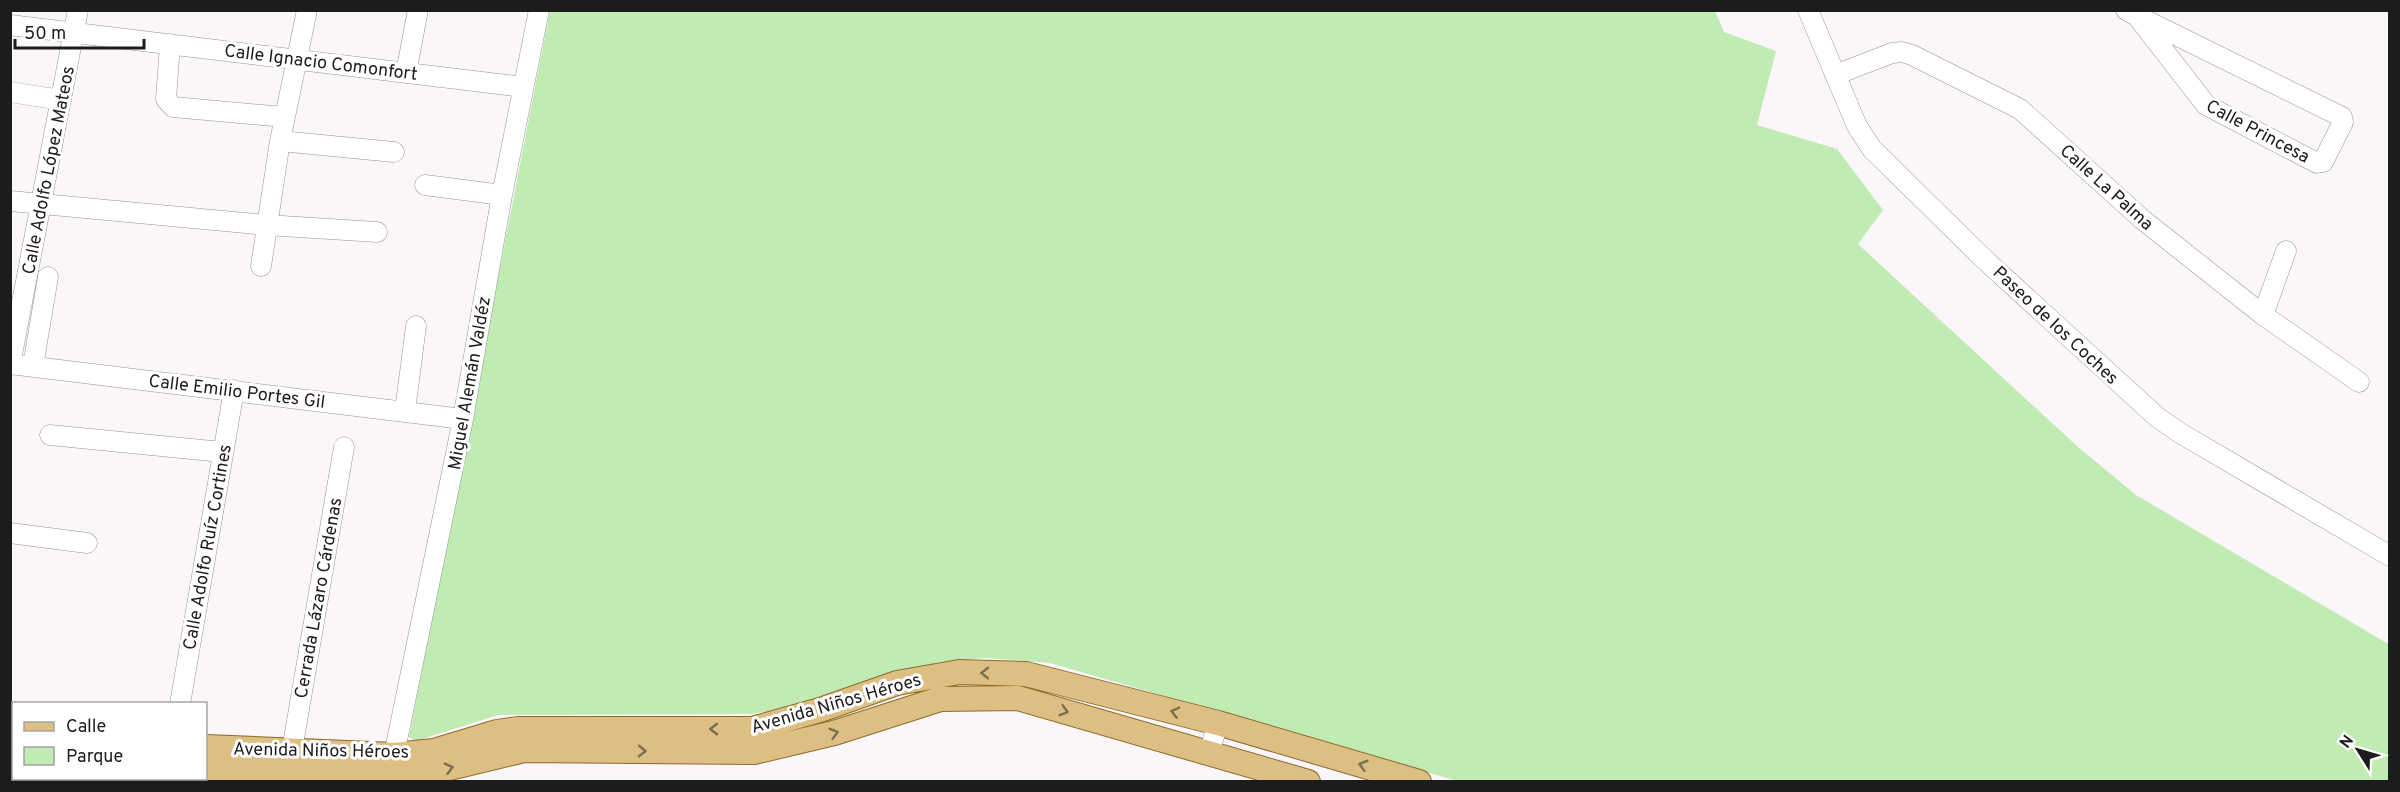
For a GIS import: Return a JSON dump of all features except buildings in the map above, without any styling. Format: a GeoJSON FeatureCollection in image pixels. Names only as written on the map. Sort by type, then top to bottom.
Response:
{"type":"FeatureCollection","features":[{"type":"Feature","properties":{"kind":"main road","name":"Avenida Niños Héroes"},"geometry":{"type":"LineString","coordinates":[[207,747],[394,755],[434,751],[496,732],[518,729],[752,729],[820,710],[897,683],[959,672],[1026,674],[1218,723],[1419,782]]}},
{"type":"Feature","properties":{"kind":"main road","name":"Avenida Niños Héroes"},"geometry":{"type":"LineString","coordinates":[[207,768],[391,777],[441,770],[524,750],[754,752],[834,733],[940,699],[1018,698],[1308,782]]}},
{"type":"Feature","properties":{"kind":"street","name":"Calle Adolfo López Mateos"},"geometry":{"type":"LineString","coordinates":[[11,364],[78,10]]}},
{"type":"Feature","properties":{"kind":"street"},"geometry":{"type":"LineString","coordinates":[[261,267],[284,117],[307,10]]}},
{"type":"Feature","properties":{"kind":"street"},"geometry":{"type":"LineString","coordinates":[[406,73],[418,10]]}},
{"type":"Feature","properties":{"kind":"street","name":"Miguel Alemán Valdéz"},"geometry":{"type":"LineString","coordinates":[[394,755],[463,419],[502,195],[539,10]]}},
{"type":"Feature","properties":{"kind":"street","name":"Paseo de los Coches"},"geometry":{"type":"LineString","coordinates":[[1808,10],[1857,126],[1872,149],[1984,260],[2136,399],[2180,433],[2390,556]]}},
{"type":"Feature","properties":{"kind":"street","name":"Calle Princesa"},"geometry":{"type":"LineString","coordinates":[[2131,13],[2342,117],[2343,122],[2323,162],[2317,163],[2206,105],[2131,13]]}},
{"type":"Feature","properties":{"kind":"street","name":"Calle Ignacio Comonfort"},"geometry":{"type":"LineString","coordinates":[[10,25],[523,87]]}},
{"type":"Feature","properties":{"kind":"street"},"geometry":{"type":"LineString","coordinates":[[170,44],[166,99],[173,107],[284,117]]}},
{"type":"Feature","properties":{"kind":"street","name":"Calle La Palma"},"geometry":{"type":"LineString","coordinates":[[1835,75],[1892,53],[1902,52],[1912,54],[2020,109],[2143,220],[2263,315],[2359,382]]}},
{"type":"Feature","properties":{"kind":"street"},"geometry":{"type":"LineString","coordinates":[[10,92],[61,100]]}},
{"type":"Feature","properties":{"kind":"street"},"geometry":{"type":"LineString","coordinates":[[280,141],[394,152]]}},
{"type":"Feature","properties":{"kind":"street"},"geometry":{"type":"LineString","coordinates":[[425,185],[502,195]]}},
{"type":"Feature","properties":{"kind":"street"},"geometry":{"type":"LineString","coordinates":[[10,201],[266,225],[377,232]]}},
{"type":"Feature","properties":{"kind":"street"},"geometry":{"type":"LineString","coordinates":[[2263,315],[2286,251]]}},
{"type":"Feature","properties":{"kind":"street"},"geometry":{"type":"LineString","coordinates":[[33,366],[48,277]]}},
{"type":"Feature","properties":{"kind":"street"},"geometry":{"type":"LineString","coordinates":[[405,411],[416,326]]}},
{"type":"Feature","properties":{"kind":"street","name":"Calle Emilio Portes Gil"},"geometry":{"type":"LineString","coordinates":[[11,364],[463,419]]}},
{"type":"Feature","properties":{"kind":"street","name":"Calle Adolfo Ruíz Cortines"},"geometry":{"type":"LineString","coordinates":[[180,702],[234,390]]}},
{"type":"Feature","properties":{"kind":"street"},"geometry":{"type":"LineString","coordinates":[[50,435],[222,452]]}},
{"type":"Feature","properties":{"kind":"street","name":"Cerrada Lázaro Cárdenas"},"geometry":{"type":"LineString","coordinates":[[292,750],[344,447]]}},
{"type":"Feature","properties":{"kind":"street"},"geometry":{"type":"LineString","coordinates":[[10,533],[87,543]]}},
{"type":"Feature","properties":{"kind":"street"},"geometry":{"type":"LineString","coordinates":[[1209,753],[1218,723]]}},
{"type":"Feature","properties":{"kind":"green space"},"geometry":{"type":"Polygon","coordinates":[[[550,10],[1715,11],[1724,32],[1776,51],[1757,125],[1837,149],[1883,210],[1858,244],[2078,447],[2136,495],[2390,645],[2389,782],[1457,781],[1050,663],[986,658],[938,662],[784,709],[751,714],[498,715],[416,741],[409,737],[550,10]]]}}]}
